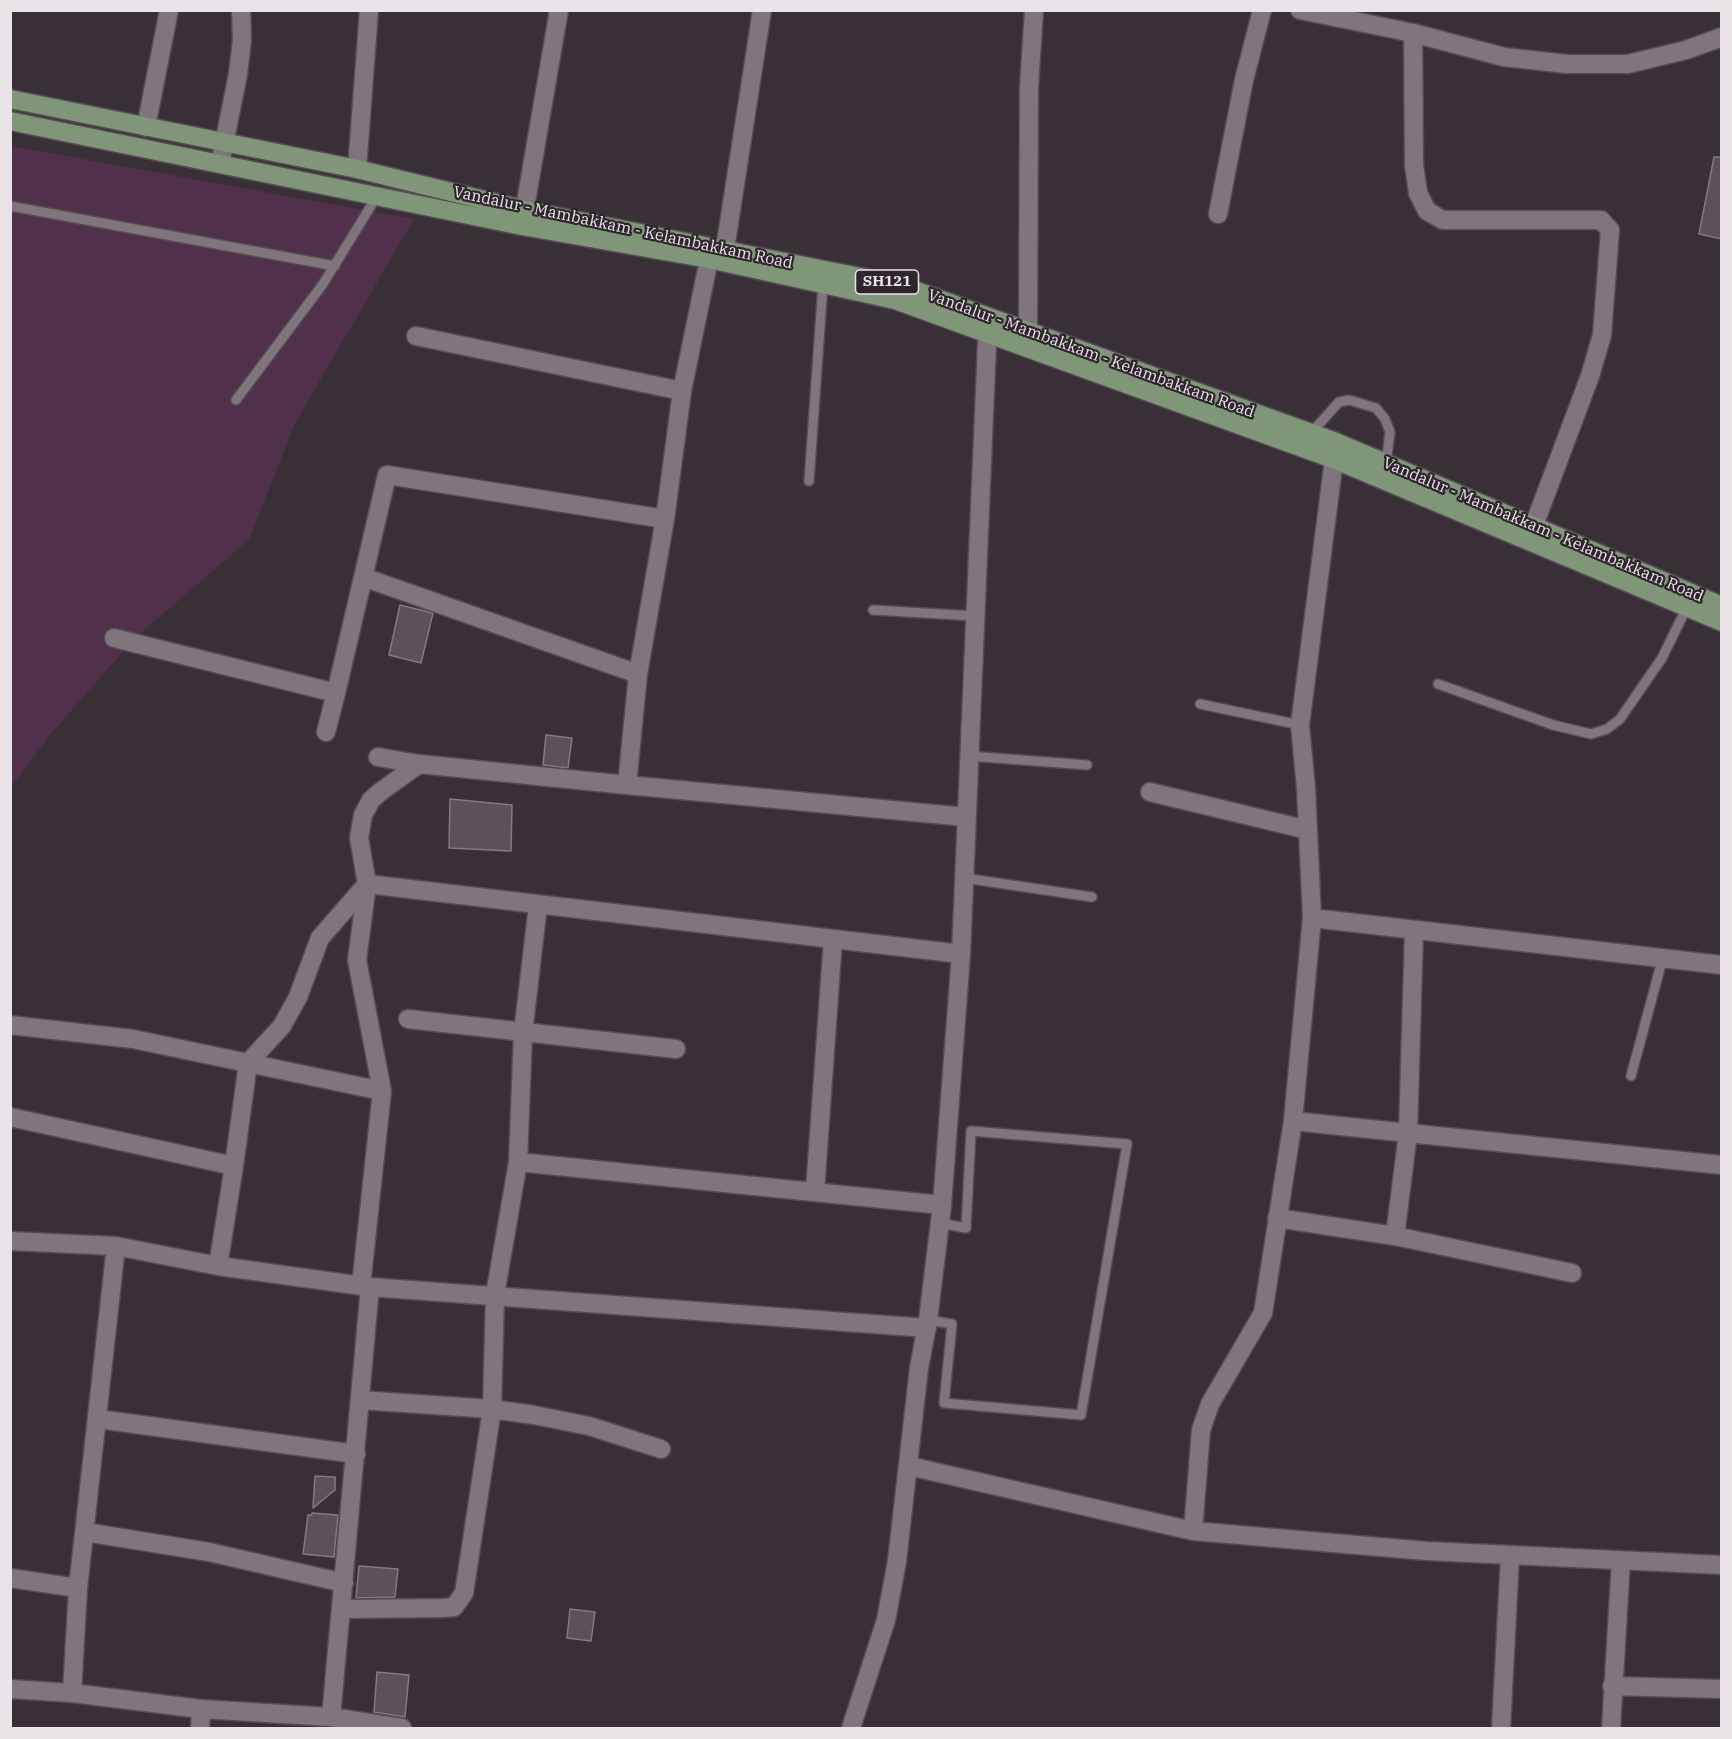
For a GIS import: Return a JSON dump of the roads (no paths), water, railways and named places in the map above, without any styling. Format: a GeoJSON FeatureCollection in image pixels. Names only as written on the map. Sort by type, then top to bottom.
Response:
{"type":"FeatureCollection","features":[{"type":"Feature","properties":{"kind":"main road","name":"Vandalur - Mambakkam - Kelambakkam Road"},"geometry":{"type":"LineString","coordinates":[[10,99],[357,169],[523,218],[895,300],[987,326],[1334,451],[1722,622]]}},
{"type":"Feature","properties":{"kind":"main road","name":"Vandalur - Mambakkam - Kelambakkam Road"},"geometry":{"type":"LineString","coordinates":[[10,121],[377,196],[725,249],[900,285],[987,326]]}},
{"type":"Feature","properties":{"kind":"main road","name":"Vandalur - Mambakkam - Kelambakkam Road"},"geometry":{"type":"LineString","coordinates":[[1026,340],[1311,433],[1334,451],[1386,464],[1722,606]]}},
{"type":"Feature","properties":{"kind":"street"},"geometry":{"type":"LineString","coordinates":[[146,127],[169,10]]}},
{"type":"Feature","properties":{"kind":"street"},"geometry":{"type":"LineString","coordinates":[[220,164],[238,74],[242,40],[241,10]]}},
{"type":"Feature","properties":{"kind":"street"},"geometry":{"type":"LineString","coordinates":[[357,169],[369,10]]}},
{"type":"Feature","properties":{"kind":"street"},"geometry":{"type":"LineString","coordinates":[[523,218],[559,10]]}},
{"type":"Feature","properties":{"kind":"street"},"geometry":{"type":"LineString","coordinates":[[725,249],[762,10]]}},
{"type":"Feature","properties":{"kind":"street"},"geometry":{"type":"LineString","coordinates":[[1026,340],[1029,87],[1034,10]]}},
{"type":"Feature","properties":{"kind":"street"},"geometry":{"type":"LineString","coordinates":[[1218,214],[1244,80],[1262,10]]}},
{"type":"Feature","properties":{"kind":"street"},"geometry":{"type":"LineString","coordinates":[[1300,10],[1413,33],[1504,57],[1587,64],[1628,64],[1686,50],[1722,37]]}},
{"type":"Feature","properties":{"kind":"street"},"geometry":{"type":"LineString","coordinates":[[1413,33],[1414,165],[1418,193],[1427,211],[1443,220],[1601,220],[1610,230],[1602,335],[1590,376],[1533,528]]}},
{"type":"Feature","properties":{"kind":"street"},"geometry":{"type":"LineString","coordinates":[[627,785],[638,674],[665,519],[681,391],[709,258]]}},
{"type":"Feature","properties":{"kind":"street"},"geometry":{"type":"LineString","coordinates":[[851,1728],[886,1620],[897,1561],[919,1368],[941,1214],[961,954],[987,326]]}},
{"type":"Feature","properties":{"kind":"street"},"geometry":{"type":"LineString","coordinates":[[416,336],[681,391]]}},
{"type":"Feature","properties":{"kind":"street"},"geometry":{"type":"LineString","coordinates":[[1193,1531],[1201,1430],[1210,1404],[1263,1313],[1293,1121],[1312,918],[1300,725],[1334,451]]}},
{"type":"Feature","properties":{"kind":"street"},"geometry":{"type":"LineString","coordinates":[[326,732],[387,475],[665,519]]}},
{"type":"Feature","properties":{"kind":"street"},"geometry":{"type":"LineString","coordinates":[[363,578],[638,674]]}},
{"type":"Feature","properties":{"kind":"street"},"geometry":{"type":"LineString","coordinates":[[114,638],[336,693]]}},
{"type":"Feature","properties":{"kind":"street"},"geometry":{"type":"LineString","coordinates":[[378,757],[419,764],[966,817]]}},
{"type":"Feature","properties":{"kind":"street"},"geometry":{"type":"LineString","coordinates":[[331,1717],[356,1454],[366,1286],[382,1091],[357,960],[367,884],[359,837],[363,815],[375,796],[419,764]]}},
{"type":"Feature","properties":{"kind":"street"},"geometry":{"type":"LineString","coordinates":[[1150,792],[1308,830]]}},
{"type":"Feature","properties":{"kind":"street"},"geometry":{"type":"LineString","coordinates":[[367,884],[961,954]]}},
{"type":"Feature","properties":{"kind":"street"},"geometry":{"type":"LineString","coordinates":[[218,1266],[248,1063],[282,1026],[298,997],[320,938],[367,884]]}},
{"type":"Feature","properties":{"kind":"street"},"geometry":{"type":"LineString","coordinates":[[342,1609],[454,1607],[464,1593],[492,1409],[495,1295],[518,1162],[523,1033],[538,905]]}},
{"type":"Feature","properties":{"kind":"street"},"geometry":{"type":"LineString","coordinates":[[1312,918],[1722,965]]}},
{"type":"Feature","properties":{"kind":"street"},"geometry":{"type":"LineString","coordinates":[[1395,1236],[1408,1133],[1414,931]]}},
{"type":"Feature","properties":{"kind":"street"},"geometry":{"type":"LineString","coordinates":[[815,1191],[832,939]]}},
{"type":"Feature","properties":{"kind":"street"},"geometry":{"type":"LineString","coordinates":[[408,1019],[676,1049]]}},
{"type":"Feature","properties":{"kind":"street"},"geometry":{"type":"LineString","coordinates":[[10,1025],[133,1039],[382,1091]]}},
{"type":"Feature","properties":{"kind":"street"},"geometry":{"type":"LineString","coordinates":[[10,1117],[234,1166]]}},
{"type":"Feature","properties":{"kind":"street"},"geometry":{"type":"LineString","coordinates":[[1293,1121],[1722,1165]]}},
{"type":"Feature","properties":{"kind":"street"},"geometry":{"type":"LineString","coordinates":[[518,1162],[815,1191],[941,1214]]}},
{"type":"Feature","properties":{"kind":"street"},"geometry":{"type":"LineString","coordinates":[[1277,1218],[1395,1236],[1572,1273]]}},
{"type":"Feature","properties":{"kind":"street"},"geometry":{"type":"LineString","coordinates":[[10,1241],[116,1246],[218,1266],[366,1286],[927,1324]]}},
{"type":"Feature","properties":{"kind":"street"},"geometry":{"type":"LineString","coordinates":[[72,1693],[78,1588],[116,1246]]}},
{"type":"Feature","properties":{"kind":"street"},"geometry":{"type":"LineString","coordinates":[[360,1400],[492,1409],[589,1426],[661,1449]]}},
{"type":"Feature","properties":{"kind":"street"},"geometry":{"type":"LineString","coordinates":[[98,1419],[356,1454]]}},
{"type":"Feature","properties":{"kind":"street"},"geometry":{"type":"LineString","coordinates":[[909,1467],[1193,1531],[1427,1551],[1722,1565]]}},
{"type":"Feature","properties":{"kind":"street"},"geometry":{"type":"LineString","coordinates":[[85,1532],[209,1552],[344,1583]]}},
{"type":"Feature","properties":{"kind":"street"},"geometry":{"type":"LineString","coordinates":[[1501,1728],[1510,1556]]}},
{"type":"Feature","properties":{"kind":"street"},"geometry":{"type":"LineString","coordinates":[[1611,1728],[1621,1560]]}},
{"type":"Feature","properties":{"kind":"street"},"geometry":{"type":"LineString","coordinates":[[10,1578],[78,1588]]}},
{"type":"Feature","properties":{"kind":"street"},"geometry":{"type":"LineString","coordinates":[[1612,1686],[1722,1689]]}},
{"type":"Feature","properties":{"kind":"street"},"geometry":{"type":"LineString","coordinates":[[10,1689],[72,1693],[201,1709],[331,1717],[402,1728]]}},
{"type":"Feature","properties":{"kind":"street"},"geometry":{"type":"LineString","coordinates":[[200,1728],[201,1709]]}},
{"type":"Feature","properties":{"kind":"lane"},"geometry":{"type":"LineString","coordinates":[[236,400],[335,266],[377,196]]}},
{"type":"Feature","properties":{"kind":"lane"},"geometry":{"type":"LineString","coordinates":[[10,206],[335,266]]}},
{"type":"Feature","properties":{"kind":"lane"},"geometry":{"type":"LineString","coordinates":[[809,481],[823,284]]}},
{"type":"Feature","properties":{"kind":"lane"},"geometry":{"type":"LineString","coordinates":[[1311,433],[1339,402],[1348,400],[1376,408],[1385,419],[1390,432],[1386,464]]}},
{"type":"Feature","properties":{"kind":"lane"},"geometry":{"type":"LineString","coordinates":[[1438,684],[1553,725],[1591,734],[1607,729],[1620,719],[1662,658],[1687,607]]}},
{"type":"Feature","properties":{"kind":"lane"},"geometry":{"type":"LineString","coordinates":[[873,610],[975,616]]}},
{"type":"Feature","properties":{"kind":"lane"},"geometry":{"type":"LineString","coordinates":[[1200,704],[1300,725]]}},
{"type":"Feature","properties":{"kind":"lane"},"geometry":{"type":"LineString","coordinates":[[969,756],[1087,765]]}},
{"type":"Feature","properties":{"kind":"lane"},"geometry":{"type":"LineString","coordinates":[[964,878],[1092,897]]}},
{"type":"Feature","properties":{"kind":"lane"},"geometry":{"type":"LineString","coordinates":[[1631,1076],[1663,957]]}},
{"type":"Feature","properties":{"kind":"lane"},"geometry":{"type":"LineString","coordinates":[[927,1324],[952,1324],[944,1403],[1081,1415],[1127,1144],[971,1131],[966,1228],[941,1214]]}}]}
